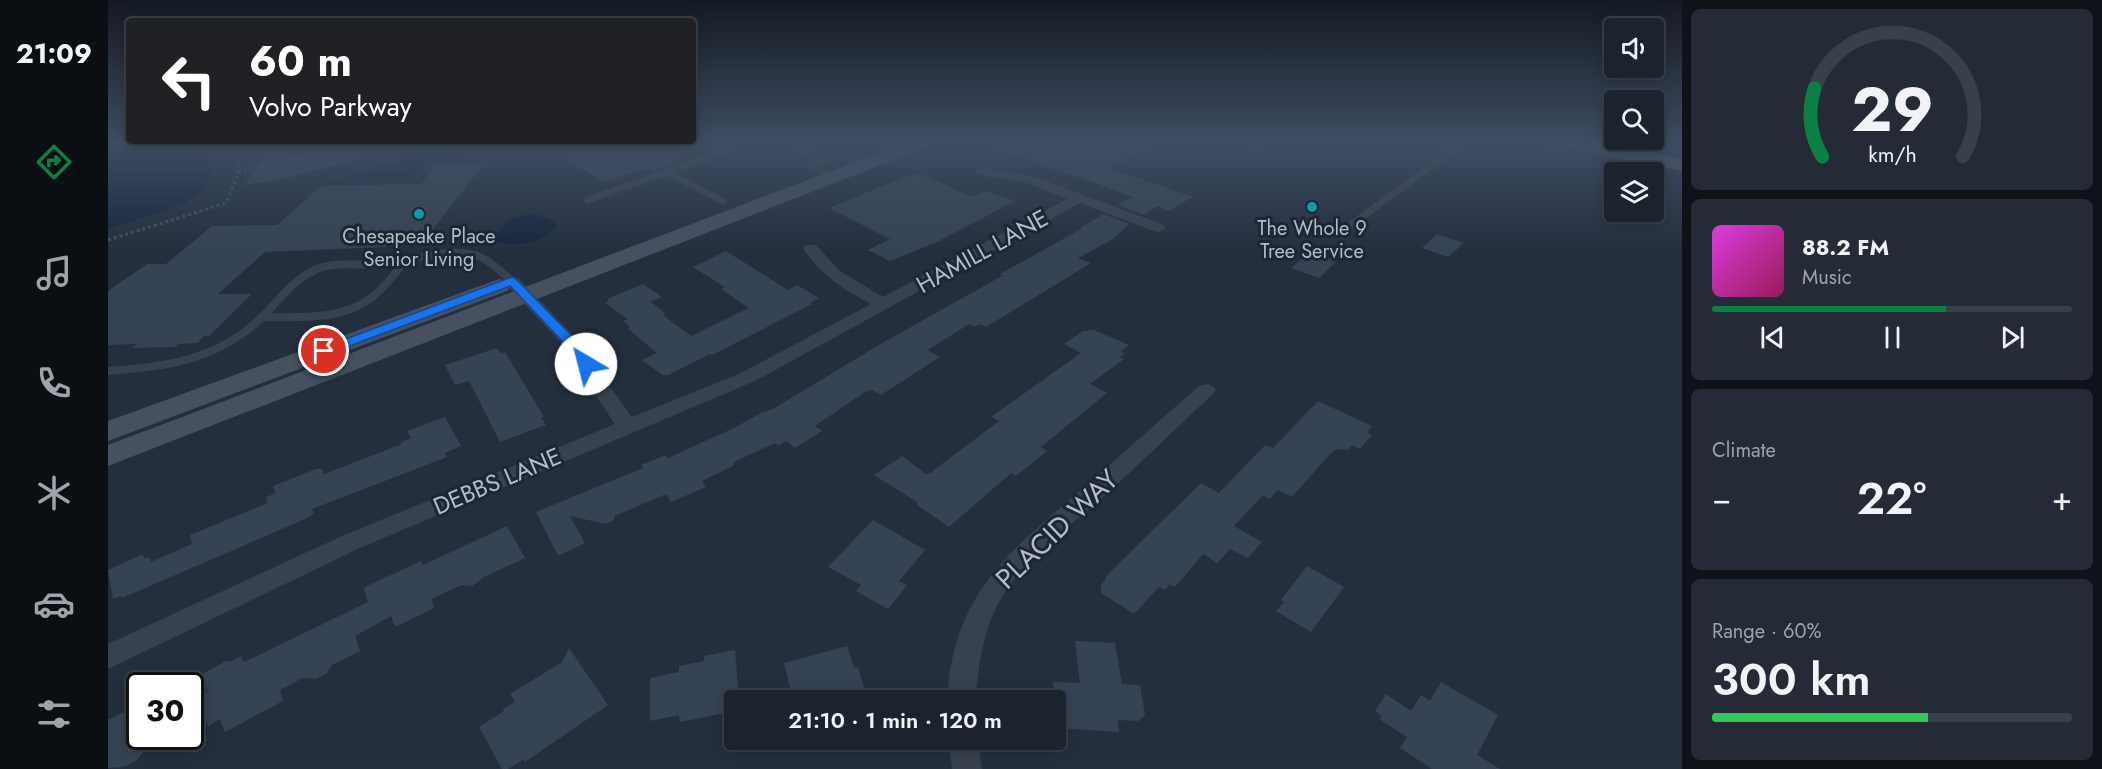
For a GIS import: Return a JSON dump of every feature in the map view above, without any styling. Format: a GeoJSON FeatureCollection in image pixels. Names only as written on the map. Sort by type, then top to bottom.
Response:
{"type":"FeatureCollection","features":[{"type":"Feature","properties":{"kind":"main road"},"geometry":{"type":"LineString","coordinates":[[108,431],[519,288],[723,201],[787,179]]}},
{"type":"Feature","properties":{"kind":"main road"},"geometry":{"type":"LineString","coordinates":[[108,456],[793,179]]}},
{"type":"Feature","properties":{"kind":"street","name":"HAMILL LANE"},"geometry":{"type":"LineString","coordinates":[[1024,179],[1160,228]]}},
{"type":"Feature","properties":{"kind":"street","name":"HAMILL LANE"},"geometry":{"type":"LineString","coordinates":[[884,304],[1079,198]]}},
{"type":"Feature","properties":{"kind":"street"},"geometry":{"type":"LineString","coordinates":[[811,248],[818,261],[835,277],[884,304]]}},
{"type":"Feature","properties":{"kind":"street"},"geometry":{"type":"LineString","coordinates":[[519,288],[566,338],[628,427]]}},
{"type":"Feature","properties":{"kind":"street","name":"DEBBS LANE"},"geometry":{"type":"LineString","coordinates":[[108,657],[351,542],[748,377],[884,304]]}},
{"type":"Feature","properties":{"kind":"street","name":"PLACID WAY"},"geometry":{"type":"LineString","coordinates":[[962,690],[964,671],[976,626],[992,592],[1013,565],[1051,528],[1206,390]]}},
{"type":"Feature","properties":{"kind":"street"},"geometry":{"type":"LineString","coordinates":[[964,750],[967,769]]}},
{"type":"Feature","properties":{"kind":"lane"},"geometry":{"type":"LineString","coordinates":[[588,200],[647,179]]}},
{"type":"Feature","properties":{"kind":"lane"},"geometry":{"type":"LineString","coordinates":[[680,179],[723,201]]}},
{"type":"Feature","properties":{"kind":"lane"},"geometry":{"type":"LineString","coordinates":[[1350,225],[1413,179]]}},
{"type":"Feature","properties":{"kind":"lane"},"geometry":{"type":"LineString","coordinates":[[108,371],[161,368],[205,355],[238,338],[292,286],[320,268],[446,254],[474,255],[488,261],[519,288]]}},
{"type":"Feature","properties":{"kind":"lane"},"geometry":{"type":"LineString","coordinates":[[261,317],[329,315],[355,308],[373,297],[407,260]]}},
{"type":"Feature","properties":{"kind":"path"},"geometry":{"type":"LineString","coordinates":[[108,240],[226,203],[235,179]]}},
{"type":"Feature","properties":{"kind":"water"},"geometry":{"type":"Polygon","coordinates":[[[108,179],[209,179],[203,190],[186,203],[108,229],[108,179]]]}},
{"type":"Feature","properties":{"kind":"water"},"geometry":{"type":"Polygon","coordinates":[[[341,179],[367,179],[351,180],[310,189],[341,179]]]}},
{"type":"Feature","properties":{"kind":"water"},"geometry":{"type":"Polygon","coordinates":[[[530,214],[549,218],[557,225],[546,236],[538,240],[522,244],[498,242],[496,235],[509,219],[530,214]]]}},
{"type":"Feature","properties":{"kind":"building"},"geometry":{"type":"Polygon","coordinates":[[[249,179],[284,179],[276,181],[245,185],[249,179]]]}},
{"type":"Feature","properties":{"kind":"building"},"geometry":{"type":"Polygon","coordinates":[[[426,179],[472,179],[422,243],[389,243],[385,247],[265,252],[218,294],[252,294],[209,336],[204,336],[197,343],[178,344],[175,347],[132,348],[137,344],[108,345],[108,291],[147,264],[166,264],[212,226],[277,225],[321,186],[421,184],[426,179]]]}},
{"type":"Feature","properties":{"kind":"building"},"geometry":{"type":"Polygon","coordinates":[[[599,179],[613,179],[604,182],[599,179]]]}},
{"type":"Feature","properties":{"kind":"building"},"geometry":{"type":"Polygon","coordinates":[[[900,179],[931,179],[973,197],[986,191],[1015,201],[937,242],[890,261],[868,250],[890,239],[829,208],[900,179]]]}},
{"type":"Feature","properties":{"kind":"building"},"geometry":{"type":"Polygon","coordinates":[[[1083,179],[1141,179],[1193,197],[1169,211],[1157,206],[1144,215],[1118,205],[1132,197],[1083,179]]]}},
{"type":"Feature","properties":{"kind":"building"},"geometry":{"type":"Polygon","coordinates":[[[1103,214],[1129,224],[1113,239],[1078,258],[1091,263],[986,327],[979,324],[974,327],[969,324],[928,350],[940,357],[881,395],[872,390],[865,392],[815,426],[822,431],[795,448],[786,441],[778,446],[775,443],[734,462],[733,466],[702,481],[706,487],[671,502],[666,494],[615,516],[613,521],[606,524],[570,516],[585,543],[558,556],[536,512],[643,468],[641,465],[666,455],[668,458],[773,409],[884,342],[1002,276],[1000,274],[1083,228],[1080,228],[1103,214]]]}},
{"type":"Feature","properties":{"kind":"building"},"geometry":{"type":"Polygon","coordinates":[[[1437,234],[1464,243],[1448,257],[1422,248],[1437,234]]]}},
{"type":"Feature","properties":{"kind":"building"},"geometry":{"type":"Polygon","coordinates":[[[726,251],[788,290],[797,285],[819,298],[810,303],[812,304],[712,355],[668,375],[663,375],[642,360],[657,353],[627,328],[630,327],[623,321],[628,319],[605,303],[609,301],[607,299],[643,284],[662,297],[651,302],[665,313],[664,316],[691,336],[749,308],[721,289],[725,287],[693,267],[726,251]]]}},
{"type":"Feature","properties":{"kind":"building"},"geometry":{"type":"Polygon","coordinates":[[[1310,252],[1337,261],[1319,278],[1291,268],[1310,252]]]}},
{"type":"Feature","properties":{"kind":"building"},"geometry":{"type":"Polygon","coordinates":[[[1094,330],[1129,345],[1121,351],[1125,353],[1120,357],[1124,359],[1090,384],[1107,393],[1041,447],[1047,451],[1016,476],[1011,473],[949,527],[917,505],[917,502],[874,475],[902,456],[926,474],[930,473],[999,421],[991,417],[1081,353],[1064,344],[1083,331],[1094,330]]]}},
{"type":"Feature","properties":{"kind":"building"},"geometry":{"type":"Polygon","coordinates":[[[497,348],[501,354],[505,352],[544,417],[541,417],[546,425],[500,442],[469,381],[455,385],[445,365],[497,348]]]}},
{"type":"Feature","properties":{"kind":"building"},"geometry":{"type":"Polygon","coordinates":[[[1318,401],[1372,426],[1367,433],[1372,435],[1360,449],[1352,445],[1348,450],[1337,449],[1330,454],[1292,497],[1278,490],[1270,499],[1263,495],[1234,526],[1262,542],[1248,558],[1230,549],[1217,563],[1203,554],[1175,587],[1169,584],[1165,590],[1159,587],[1134,614],[1101,593],[1101,585],[1107,578],[1105,577],[1201,483],[1219,493],[1265,445],[1273,448],[1318,401]]]}},
{"type":"Feature","properties":{"kind":"building"},"geometry":{"type":"Polygon","coordinates":[[[445,417],[461,446],[445,453],[447,457],[312,509],[314,513],[305,519],[122,598],[121,596],[113,599],[108,570],[143,554],[144,559],[149,557],[151,562],[192,544],[190,535],[268,503],[266,497],[276,493],[273,486],[316,469],[322,469],[324,474],[402,444],[401,442],[411,438],[407,431],[445,417]]]}},
{"type":"Feature","properties":{"kind":"building"},"geometry":{"type":"Polygon","coordinates":[[[873,520],[925,550],[899,581],[907,585],[888,609],[856,591],[861,585],[828,567],[873,520]]]}},
{"type":"Feature","properties":{"kind":"building"},"geometry":{"type":"Polygon","coordinates":[[[507,526],[525,558],[484,577],[472,586],[462,585],[431,599],[434,608],[395,627],[391,616],[355,636],[360,651],[332,665],[326,674],[316,679],[303,678],[280,690],[283,701],[225,732],[220,719],[208,726],[204,713],[204,694],[208,692],[204,673],[241,656],[244,662],[368,602],[364,589],[367,586],[421,561],[423,565],[507,526]]]}},
{"type":"Feature","properties":{"kind":"building"},"geometry":{"type":"Polygon","coordinates":[[[1307,566],[1344,587],[1311,632],[1276,611],[1284,602],[1281,600],[1307,566]]]}},
{"type":"Feature","properties":{"kind":"building"},"geometry":{"type":"Polygon","coordinates":[[[1075,641],[1115,643],[1122,684],[1140,685],[1145,715],[1138,721],[1118,720],[1119,732],[1066,729],[1066,690],[1054,690],[1053,682],[1080,683],[1075,641]]]}},
{"type":"Feature","properties":{"kind":"building"},"geometry":{"type":"Polygon","coordinates":[[[847,646],[854,668],[858,667],[865,690],[791,690],[784,663],[847,646]]]}},
{"type":"Feature","properties":{"kind":"building"},"geometry":{"type":"Polygon","coordinates":[[[569,648],[608,705],[525,762],[524,759],[508,769],[502,769],[479,727],[515,702],[510,694],[562,662],[569,648]]]}},
{"type":"Feature","properties":{"kind":"building"},"geometry":{"type":"Polygon","coordinates":[[[735,650],[738,690],[724,690],[724,713],[680,722],[679,715],[650,721],[650,678],[679,672],[679,666],[704,661],[704,656],[735,650]]]}},
{"type":"Feature","properties":{"kind":"building"},"geometry":{"type":"Polygon","coordinates":[[[1441,682],[1498,715],[1477,755],[1500,769],[1432,769],[1400,748],[1407,737],[1379,719],[1382,716],[1375,711],[1386,694],[1411,711],[1421,695],[1430,701],[1441,682]]]}},
{"type":"Feature","properties":{"kind":"building"},"geometry":{"type":"Polygon","coordinates":[[[126,711],[126,750],[145,750],[137,760],[124,767],[108,768],[108,720],[126,711]]]}},
{"type":"Feature","properties":{"kind":"place","name":"The Whole 9 Tree Service"},"geometry":{"type":"Point","coordinates":[1312,207]}},
{"type":"Feature","properties":{"kind":"place","name":"Chesapeake Place Senior Living"},"geometry":{"type":"Point","coordinates":[419,214]}},
{"type":"Feature","properties":{"kind":"route"},"geometry":{"type":"LineString","coordinates":[[324,351],[512,281],[566,338],[586,364]]}}]}
